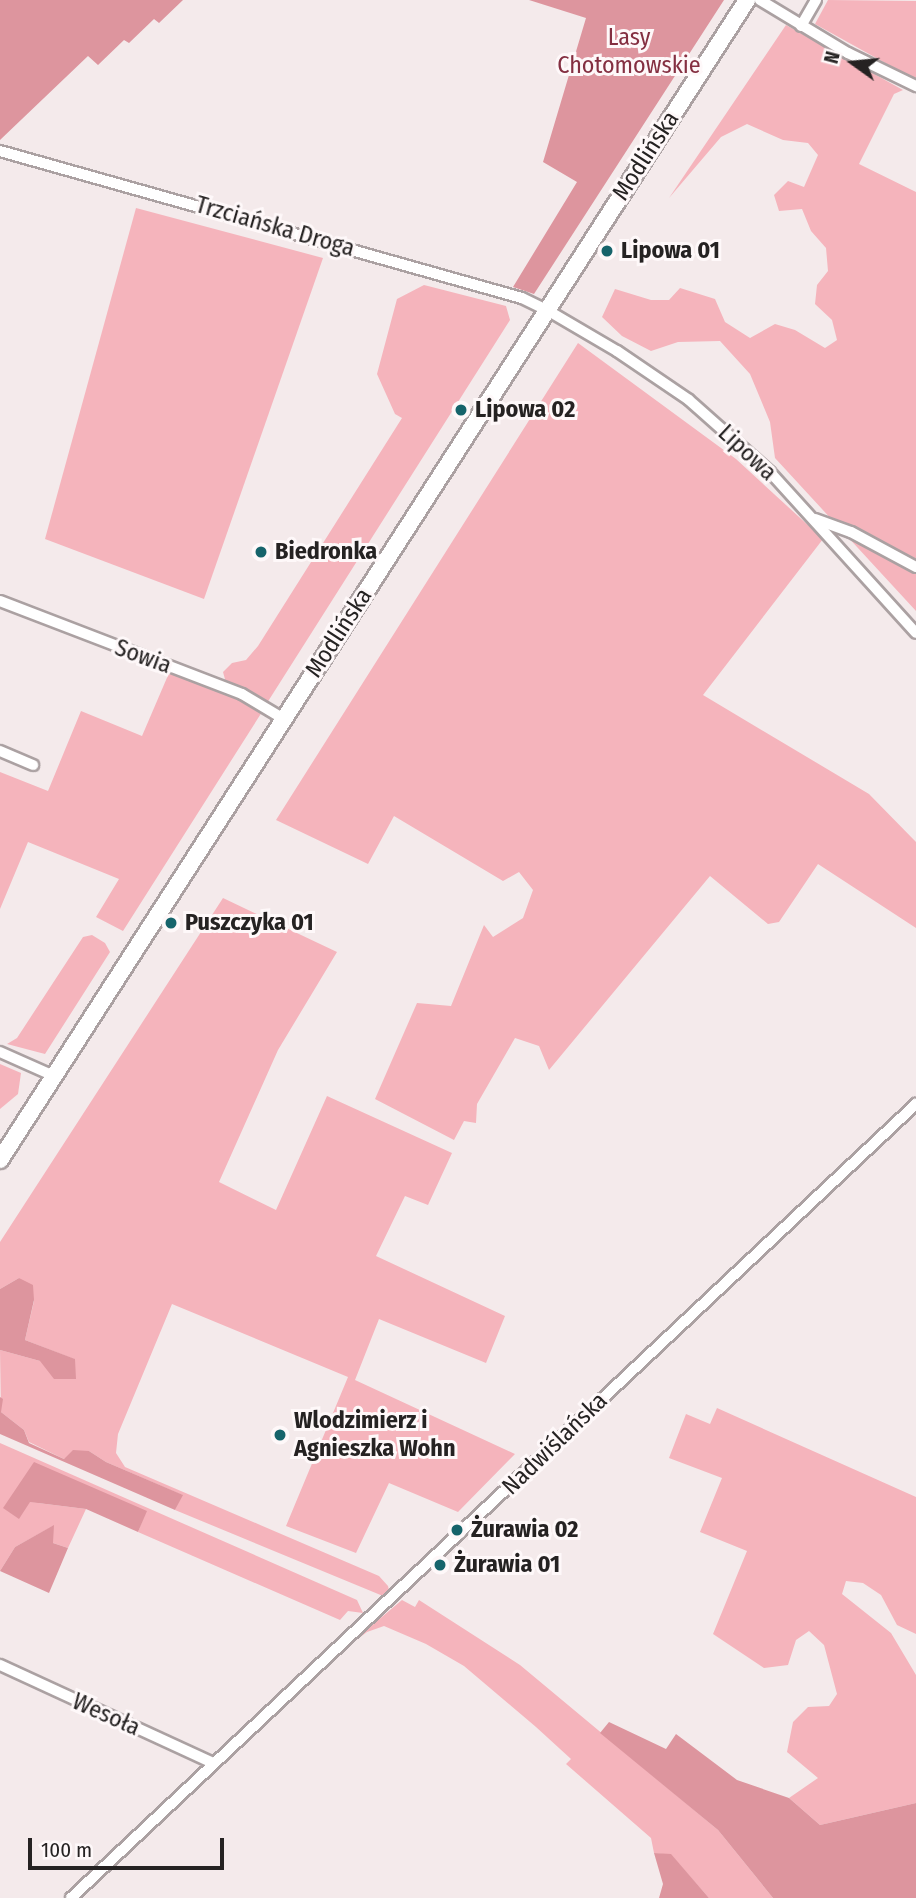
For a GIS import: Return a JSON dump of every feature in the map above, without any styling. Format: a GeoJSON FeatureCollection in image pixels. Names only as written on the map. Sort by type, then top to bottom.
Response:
{"type":"FeatureCollection","features":[{"type":"Feature","properties":{"kind":"main road","name":"Modlińska"},"geometry":{"type":"LineString","coordinates":[[0,1160],[747,0]]}},
{"type":"Feature","properties":{"kind":"street"},"geometry":{"type":"LineString","coordinates":[[760,0],[802,26],[916,86]]}},
{"type":"Feature","properties":{"kind":"street"},"geometry":{"type":"LineString","coordinates":[[802,26],[816,0]]}},
{"type":"Feature","properties":{"kind":"street","name":"Trzciańska Droga"},"geometry":{"type":"LineString","coordinates":[[0,151],[522,298],[547,310]]}},
{"type":"Feature","properties":{"kind":"street","name":"Lipowa"},"geometry":{"type":"LineString","coordinates":[[547,310],[617,351],[689,400],[771,472],[916,633]]}},
{"type":"Feature","properties":{"kind":"street"},"geometry":{"type":"LineString","coordinates":[[814,518],[851,532],[916,567]]}},
{"type":"Feature","properties":{"kind":"street","name":"Sowia"},"geometry":{"type":"LineString","coordinates":[[0,601],[242,694],[284,719]]}},
{"type":"Feature","properties":{"kind":"street"},"geometry":{"type":"LineString","coordinates":[[0,751],[33,765]]}},
{"type":"Feature","properties":{"kind":"street"},"geometry":{"type":"LineString","coordinates":[[0,1052],[54,1076]]}},
{"type":"Feature","properties":{"kind":"street","name":"Nadwiślańska"},"geometry":{"type":"LineString","coordinates":[[71,1898],[916,1104]]}},
{"type":"Feature","properties":{"kind":"street","name":"Wesoła"},"geometry":{"type":"LineString","coordinates":[[0,1665],[213,1763]]}},
{"type":"Feature","properties":{"kind":"shaded area"},"geometry":{"type":"Polygon","coordinates":[[[828,0],[916,1],[916,80],[815,24],[828,0]]]}},
{"type":"Feature","properties":{"kind":"shaded area"},"geometry":{"type":"Polygon","coordinates":[[[786,25],[903,90],[894,94],[859,164],[916,192],[916,611],[775,458],[770,422],[750,374],[720,341],[678,342],[651,351],[622,336],[602,317],[615,289],[651,300],[669,300],[680,288],[715,299],[725,322],[750,338],[775,324],[795,330],[825,348],[837,340],[832,320],[815,304],[817,285],[828,271],[826,248],[811,231],[802,209],[779,211],[774,195],[788,181],[804,187],[818,155],[808,143],[783,140],[747,124],[721,137],[669,198],[786,25]]]}},
{"type":"Feature","properties":{"kind":"shaded area"},"geometry":{"type":"Polygon","coordinates":[[[136,208],[323,258],[204,599],[45,539],[136,208]]]}},
{"type":"Feature","properties":{"kind":"shaded area"},"geometry":{"type":"Polygon","coordinates":[[[424,285],[506,306],[510,320],[267,703],[226,683],[223,672],[232,663],[246,660],[258,646],[402,418],[395,414],[377,374],[397,299],[424,285]]]}},
{"type":"Feature","properties":{"kind":"shaded area"},"geometry":{"type":"Polygon","coordinates":[[[578,343],[736,459],[823,539],[703,695],[869,794],[916,842],[916,928],[818,864],[779,922],[768,924],[710,876],[549,1070],[539,1046],[515,1038],[477,1104],[476,1123],[464,1121],[454,1140],[375,1099],[417,1003],[451,1006],[484,925],[493,937],[523,918],[533,890],[519,872],[503,881],[394,816],[368,864],[276,820],[578,343]]]}},
{"type":"Feature","properties":{"kind":"shaded area"},"geometry":{"type":"Polygon","coordinates":[[[169,673],[243,700],[262,712],[123,931],[96,917],[119,879],[28,842],[0,909],[0,772],[48,791],[81,711],[142,736],[169,673]]]}},
{"type":"Feature","properties":{"kind":"shaded area"},"geometry":{"type":"Polygon","coordinates":[[[223,898],[337,952],[278,1050],[219,1182],[276,1210],[327,1096],[452,1153],[428,1205],[405,1196],[376,1256],[505,1316],[486,1363],[379,1319],[355,1380],[515,1454],[458,1512],[389,1483],[356,1553],[286,1526],[348,1377],[172,1304],[118,1434],[116,1453],[125,1467],[379,1576],[389,1590],[383,1596],[175,1510],[182,1495],[106,1462],[89,1451],[64,1459],[29,1442],[24,1430],[1,1412],[0,1350],[40,1361],[74,1359],[25,1340],[34,1301],[19,1278],[0,1289],[0,1242],[223,898]]]}},
{"type":"Feature","properties":{"kind":"shaded area"},"geometry":{"type":"Polygon","coordinates":[[[92,935],[105,943],[110,952],[45,1054],[7,1044],[17,1038],[83,937],[92,935]]]}},
{"type":"Feature","properties":{"kind":"shaded area"},"geometry":{"type":"Polygon","coordinates":[[[0,1064],[21,1073],[18,1094],[0,1109],[0,1064]]]}},
{"type":"Feature","properties":{"kind":"shaded area"},"geometry":{"type":"Polygon","coordinates":[[[717,1408],[916,1497],[916,1634],[897,1625],[881,1595],[863,1583],[846,1581],[842,1594],[891,1633],[916,1675],[916,1803],[820,1825],[789,1798],[818,1778],[787,1752],[793,1722],[808,1707],[829,1706],[837,1694],[824,1645],[809,1631],[796,1640],[788,1665],[764,1668],[713,1634],[747,1551],[700,1532],[722,1478],[669,1458],[686,1414],[710,1424],[717,1408]]]}},
{"type":"Feature","properties":{"kind":"shaded area"},"geometry":{"type":"Polygon","coordinates":[[[0,1443],[357,1600],[363,1613],[348,1611],[340,1620],[138,1532],[146,1511],[30,1502],[86,1509],[68,1548],[53,1543],[53,1526],[15,1547],[0,1571],[0,1443]]]}},
{"type":"Feature","properties":{"kind":"shaded area"},"geometry":{"type":"Polygon","coordinates":[[[402,1600],[415,1607],[419,1600],[520,1665],[718,1830],[773,1898],[709,1898],[671,1855],[654,1853],[651,1838],[566,1764],[571,1759],[536,1727],[464,1666],[426,1644],[384,1626],[367,1632],[339,1653],[402,1600]]]}},
{"type":"Feature","properties":{"kind":"green space"},"geometry":{"type":"Polygon","coordinates":[[[0,0],[183,0],[159,23],[154,19],[129,43],[124,40],[98,65],[88,56],[0,140],[0,0]]]}},
{"type":"Feature","properties":{"kind":"green space","name":"Lasy Chotomowskie"},"geometry":{"type":"Polygon","coordinates":[[[529,0],[724,0],[534,294],[513,287],[577,182],[543,162],[586,18],[529,0]]]}},
{"type":"Feature","properties":{"kind":"green space"},"geometry":{"type":"Polygon","coordinates":[[[19,1278],[33,1285],[34,1300],[25,1340],[75,1359],[76,1379],[54,1379],[40,1361],[0,1350],[0,1289],[19,1278]]]}},
{"type":"Feature","properties":{"kind":"green space"},"geometry":{"type":"Polygon","coordinates":[[[0,1397],[3,1399],[1,1412],[24,1430],[29,1443],[64,1459],[73,1450],[89,1451],[106,1462],[183,1495],[175,1510],[0,1434],[0,1397]]]}},
{"type":"Feature","properties":{"kind":"green space"},"geometry":{"type":"Polygon","coordinates":[[[34,1462],[147,1511],[138,1532],[86,1509],[30,1502],[19,1519],[3,1508],[34,1462]]]}},
{"type":"Feature","properties":{"kind":"green space"},"geometry":{"type":"Polygon","coordinates":[[[54,1525],[53,1543],[68,1548],[49,1593],[0,1571],[15,1547],[54,1525]]]}},
{"type":"Feature","properties":{"kind":"green space"},"geometry":{"type":"Polygon","coordinates":[[[609,1722],[666,1749],[676,1734],[737,1780],[789,1798],[820,1825],[916,1803],[916,1898],[773,1898],[718,1830],[600,1733],[609,1722]]]}},
{"type":"Feature","properties":{"kind":"green space"},"geometry":{"type":"Polygon","coordinates":[[[654,1853],[671,1854],[709,1898],[659,1898],[663,1884],[654,1853]]]}},
{"type":"Feature","properties":{"kind":"place","name":"Lipowa 01"},"geometry":{"type":"Point","coordinates":[607,251]}},
{"type":"Feature","properties":{"kind":"place","name":"Lipowa 02"},"geometry":{"type":"Point","coordinates":[461,410]}},
{"type":"Feature","properties":{"kind":"place","name":"Biedronka"},"geometry":{"type":"Point","coordinates":[261,552]}},
{"type":"Feature","properties":{"kind":"place","name":"Puszczyka 01"},"geometry":{"type":"Point","coordinates":[171,923]}},
{"type":"Feature","properties":{"kind":"place","name":"Wlodzimierz i Agnieszka Wohn"},"geometry":{"type":"Point","coordinates":[280,1435]}},
{"type":"Feature","properties":{"kind":"place","name":"Żurawia 02"},"geometry":{"type":"Point","coordinates":[457,1530]}},
{"type":"Feature","properties":{"kind":"place","name":"Żurawia 01"},"geometry":{"type":"Point","coordinates":[440,1565]}}]}
